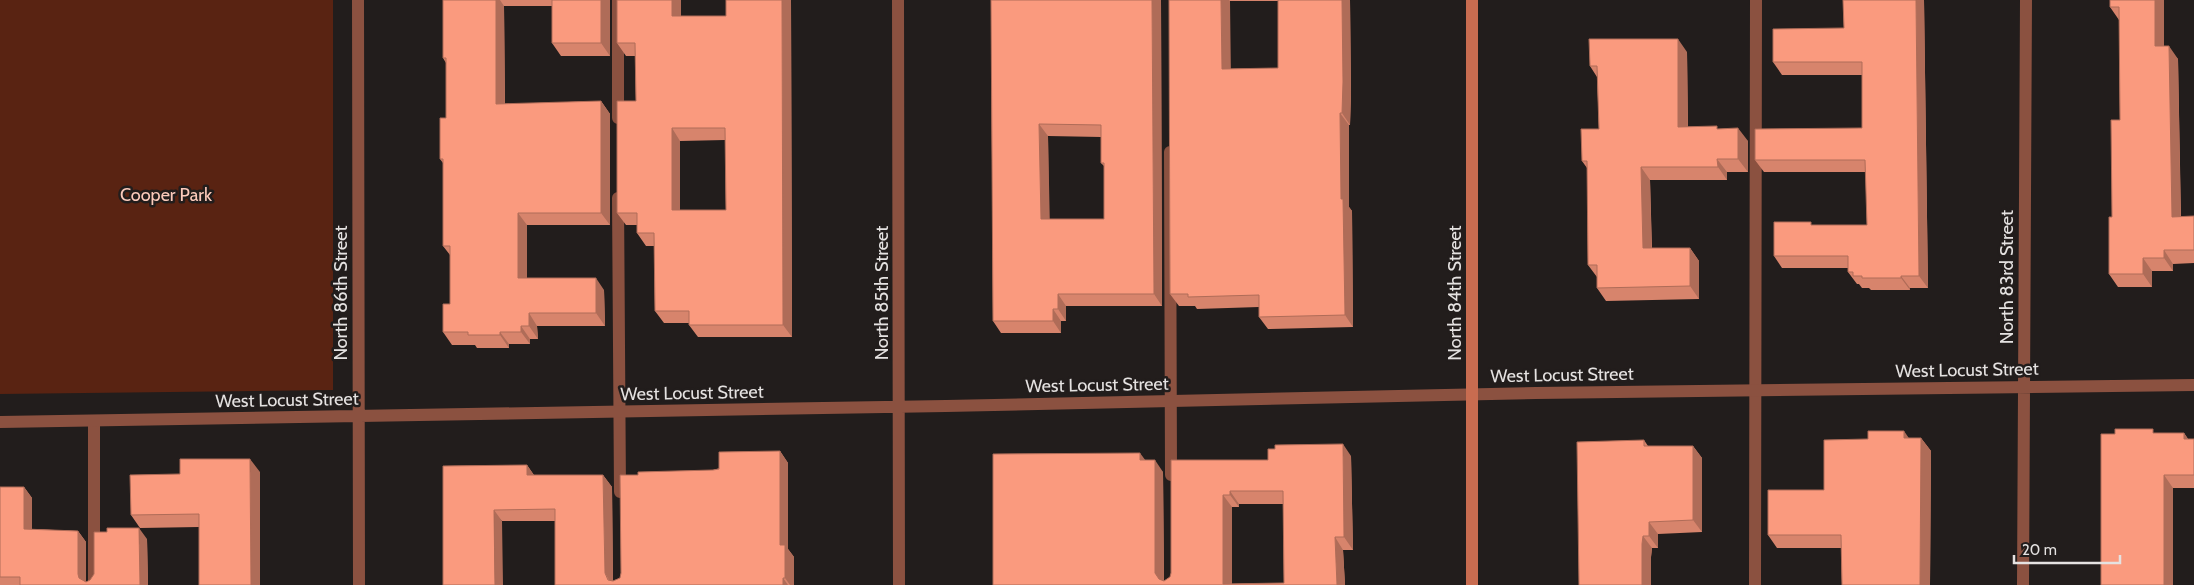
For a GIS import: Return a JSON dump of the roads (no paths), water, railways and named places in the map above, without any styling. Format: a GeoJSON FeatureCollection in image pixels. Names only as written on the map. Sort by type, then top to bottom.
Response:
{"type":"FeatureCollection","features":[{"type":"Feature","properties":{"kind":"street","name":"North 86th Street"},"geometry":{"type":"LineString","coordinates":[[358,0],[359,585]]}},
{"type":"Feature","properties":{"kind":"street"},"geometry":{"type":"LineString","coordinates":[[618,0],[618,129]]}},
{"type":"Feature","properties":{"kind":"street","name":"North 85th Street"},"geometry":{"type":"LineString","coordinates":[[898,0],[900,585]]}},
{"type":"Feature","properties":{"kind":"street","name":"North 84th Street"},"geometry":{"type":"LineString","coordinates":[[1472,0],[1472,585]]}},
{"type":"Feature","properties":{"kind":"street"},"geometry":{"type":"LineString","coordinates":[[1755,585],[1756,0]]}},
{"type":"Feature","properties":{"kind":"street","name":"North 83rd Street"},"geometry":{"type":"LineString","coordinates":[[2023,585],[2026,0]]}},
{"type":"Feature","properties":{"kind":"street"},"geometry":{"type":"LineString","coordinates":[[1170,138],[1171,487]]}},
{"type":"Feature","properties":{"kind":"street"},"geometry":{"type":"LineString","coordinates":[[618,189],[620,508]]}},
{"type":"Feature","properties":{"kind":"street","name":"West Locust Street"},"geometry":{"type":"LineString","coordinates":[[0,422],[900,407],[1472,394],[2194,385]]}},
{"type":"Feature","properties":{"kind":"street"},"geometry":{"type":"LineString","coordinates":[[94,421],[94,585]]}},
{"type":"Feature","properties":{"kind":"park label","name":"Cooper Park"},"geometry":{"type":"Point","coordinates":[166,195]}}]}
